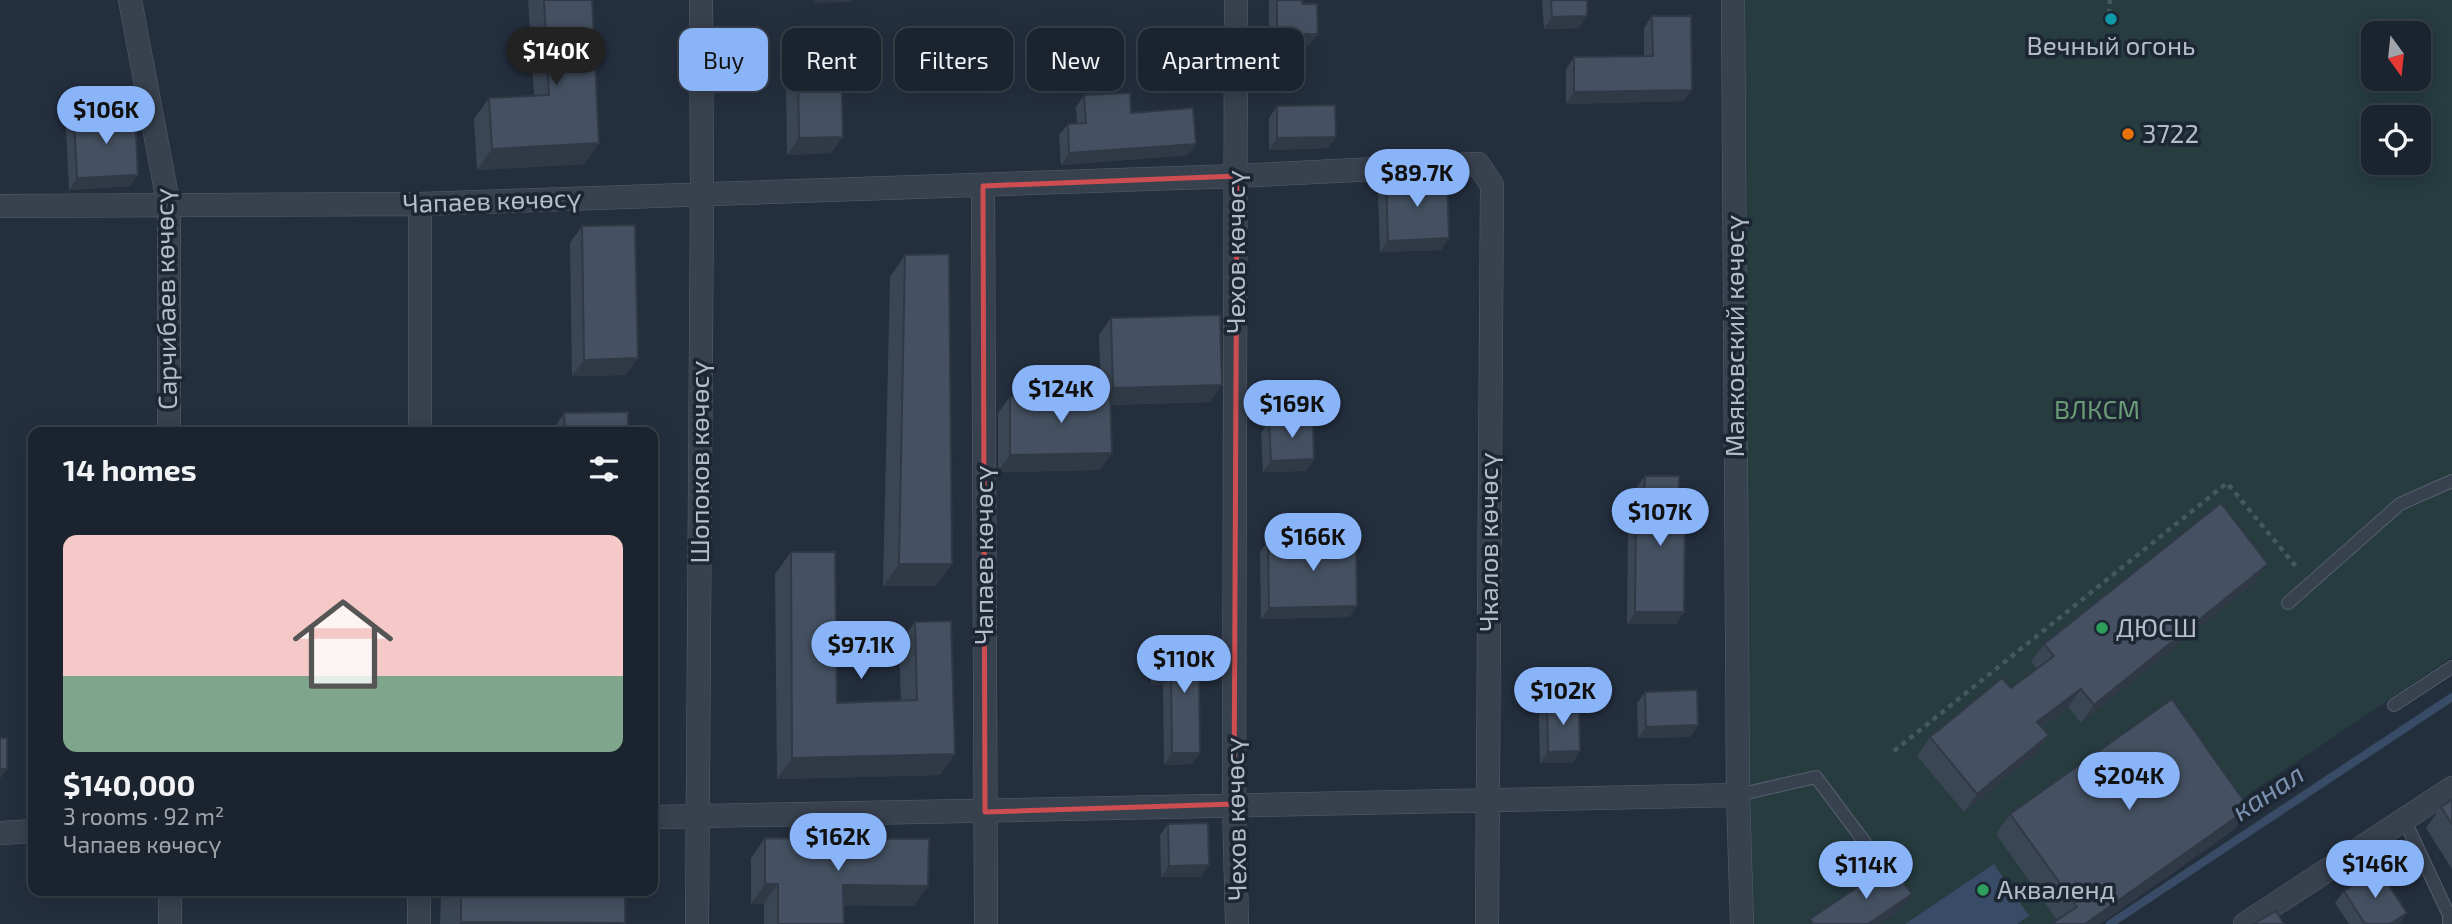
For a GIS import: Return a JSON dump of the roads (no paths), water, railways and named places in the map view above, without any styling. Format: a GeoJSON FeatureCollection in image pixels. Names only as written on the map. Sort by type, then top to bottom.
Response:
{"type":"FeatureCollection","features":[{"type":"Feature","properties":{"kind":"street","name":"Сарчибаев көчөсү"},"geometry":{"type":"LineString","coordinates":[[130,0],[169,207],[169,427]]}},
{"type":"Feature","properties":{"kind":"street","name":"Шопоков көчөсү"},"geometry":{"type":"LineString","coordinates":[[697,924],[701,0]]}},
{"type":"Feature","properties":{"kind":"street","name":"Чехов көчөсү"},"geometry":{"type":"LineString","coordinates":[[1236,0],[1234,804],[1237,924]]}},
{"type":"Feature","properties":{"kind":"street","name":"Маяковский көчөсү"},"geometry":{"type":"LineString","coordinates":[[1732,0],[1738,795],[1742,924]]}},
{"type":"Feature","properties":{"kind":"street","name":"Чапаев көчөсү"},"geometry":{"type":"LineString","coordinates":[[0,206],[420,204],[983,186],[1478,164]]}},
{"type":"Feature","properties":{"kind":"street","name":"Чкалов көчөсү"},"geometry":{"type":"LineString","coordinates":[[1478,164],[1492,185],[1487,924]]}},
{"type":"Feature","properties":{"kind":"street","name":"Чапаев көчөсү"},"geometry":{"type":"LineString","coordinates":[[983,186],[986,924]]}},
{"type":"Feature","properties":{"kind":"street"},"geometry":{"type":"LineString","coordinates":[[420,204],[420,427]]}},
{"type":"Feature","properties":{"kind":"street"},"geometry":{"type":"LineString","coordinates":[[2245,924],[2452,788]]}},
{"type":"Feature","properties":{"kind":"street"},"geometry":{"type":"LineString","coordinates":[[658,817],[1738,795]]}},
{"type":"Feature","properties":{"kind":"street"},"geometry":{"type":"LineString","coordinates":[[0,834],[28,831]]}},
{"type":"Feature","properties":{"kind":"street"},"geometry":{"type":"LineString","coordinates":[[170,896],[170,924]]}},
{"type":"Feature","properties":{"kind":"street"},"geometry":{"type":"LineString","coordinates":[[419,896],[419,924]]}},
{"type":"Feature","properties":{"kind":"lane"},"geometry":{"type":"LineString","coordinates":[[2288,603],[2400,505],[2452,481]]}},
{"type":"Feature","properties":{"kind":"lane"},"geometry":{"type":"LineString","coordinates":[[2394,705],[2452,667]]}},
{"type":"Feature","properties":{"kind":"lane"},"geometry":{"type":"LineString","coordinates":[[1738,795],[1816,778],[1875,856]]}},
{"type":"Feature","properties":{"kind":"lane"},"geometry":{"type":"LineString","coordinates":[[2404,819],[2450,918]]}},
{"type":"Feature","properties":{"kind":"water","name":"Акваленд"},"geometry":{"type":"Polygon","coordinates":[[[1994,864],[2029,916],[2017,924],[1905,924],[1994,864]]]}},
{"type":"Feature","properties":{"kind":"waterway","name":"канал"},"geometry":{"type":"LineString","coordinates":[[2110,924],[2452,697]]}},
{"type":"Feature","properties":{"kind":"place","name":"Вечный огонь"},"geometry":{"type":"Point","coordinates":[2111,19]}},
{"type":"Feature","properties":{"kind":"place","name":"3722"},"geometry":{"type":"Point","coordinates":[2128,134]}},
{"type":"Feature","properties":{"kind":"place","name":"ДЮСШ"},"geometry":{"type":"Point","coordinates":[2102,628]}},
{"type":"Feature","properties":{"kind":"place","name":"Акваленд"},"geometry":{"type":"Point","coordinates":[1983,890]}},
{"type":"Feature","properties":{"kind":"park label","name":"ВЛКСМ"},"geometry":{"type":"Point","coordinates":[2097,410]}}]}
